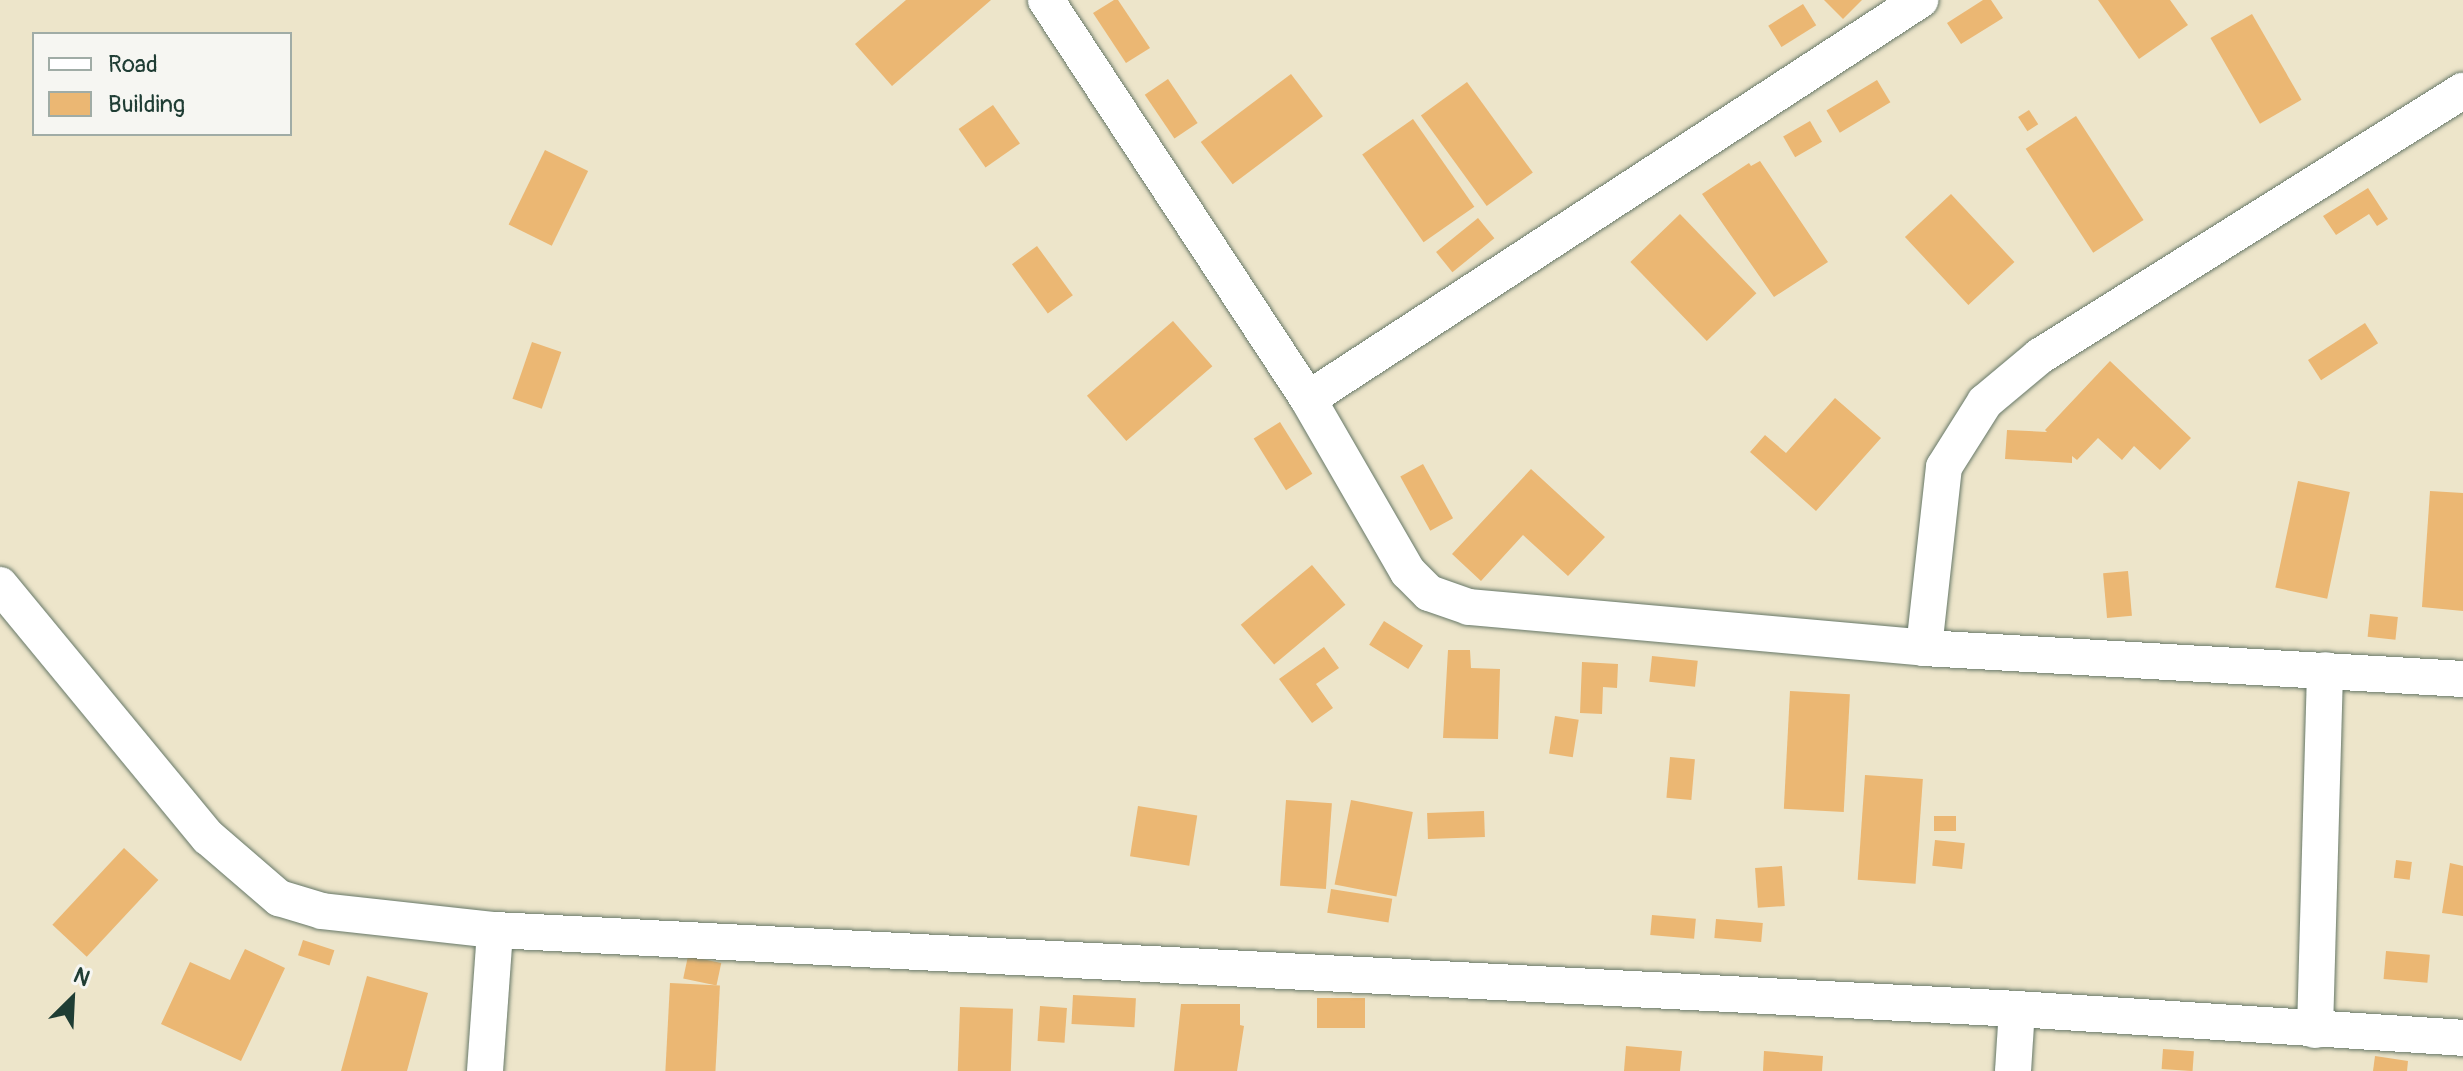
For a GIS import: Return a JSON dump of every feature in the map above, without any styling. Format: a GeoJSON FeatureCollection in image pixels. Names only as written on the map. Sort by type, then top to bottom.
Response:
{"type":"FeatureCollection","features":[{"type":"Feature","properties":{"kind":"street"},"geometry":{"type":"LineString","coordinates":[[1046,0],[1308,399],[1408,572],[1429,593],[1469,607],[1924,648],[2463,679]]}},
{"type":"Feature","properties":{"kind":"street"},"geometry":{"type":"LineString","coordinates":[[1308,399],[1920,0]]}},
{"type":"Feature","properties":{"kind":"street"},"geometry":{"type":"LineString","coordinates":[[1924,648],[1944,467],[1985,402],[2040,356],[2463,91]]}},
{"type":"Feature","properties":{"kind":"street"},"geometry":{"type":"LineString","coordinates":[[0,585],[208,837],[279,898],[322,911],[495,930],[2017,1009],[2463,1038]]}},
{"type":"Feature","properties":{"kind":"street"},"geometry":{"type":"LineString","coordinates":[[2315,1030],[2325,670]]}},
{"type":"Feature","properties":{"kind":"street"},"geometry":{"type":"LineString","coordinates":[[485,1071],[495,930]]}},
{"type":"Feature","properties":{"kind":"street"},"geometry":{"type":"LineString","coordinates":[[2013,1071],[2017,1009]]}},
{"type":"Feature","properties":{"kind":"building"},"geometry":{"type":"Polygon","coordinates":[[[906,0],[991,0],[892,86],[855,44],[906,0]]]}},
{"type":"Feature","properties":{"kind":"building"},"geometry":{"type":"Polygon","coordinates":[[[1118,0],[1150,48],[1126,63],[1093,13],[1118,0]]]}},
{"type":"Feature","properties":{"kind":"building"},"geometry":{"type":"Polygon","coordinates":[[[1824,0],[1862,0],[1843,19],[1824,0]]]}},
{"type":"Feature","properties":{"kind":"building"},"geometry":{"type":"Polygon","coordinates":[[[1983,0],[1991,0],[2003,18],[1961,44],[1947,23],[1983,0]]]}},
{"type":"Feature","properties":{"kind":"building"},"geometry":{"type":"Polygon","coordinates":[[[2098,0],[2170,0],[2188,25],[2139,59],[2098,0]]]}},
{"type":"Feature","properties":{"kind":"building"},"geometry":{"type":"Polygon","coordinates":[[[1803,4],[1816,25],[1781,47],[1768,26],[1803,4]]]}},
{"type":"Feature","properties":{"kind":"building"},"geometry":{"type":"Polygon","coordinates":[[[2252,14],[2302,100],[2260,124],[2210,38],[2252,14]]]}},
{"type":"Feature","properties":{"kind":"building"},"geometry":{"type":"Polygon","coordinates":[[[1291,74],[1323,116],[1233,184],[1201,142],[1291,74]]]}},
{"type":"Feature","properties":{"kind":"building"},"geometry":{"type":"Polygon","coordinates":[[[1168,79],[1198,123],[1174,139],[1145,95],[1168,79]]]}},
{"type":"Feature","properties":{"kind":"building"},"geometry":{"type":"Polygon","coordinates":[[[1877,80],[1890,102],[1840,133],[1826,110],[1877,80]]]}},
{"type":"Feature","properties":{"kind":"building"},"geometry":{"type":"Polygon","coordinates":[[[1467,82],[1533,173],[1487,206],[1421,116],[1467,82]]]}},
{"type":"Feature","properties":{"kind":"building"},"geometry":{"type":"Polygon","coordinates":[[[993,105],[1020,144],[986,168],[959,129],[993,105]]]}},
{"type":"Feature","properties":{"kind":"building"},"geometry":{"type":"Polygon","coordinates":[[[2029,110],[2038,124],[2027,131],[2018,117],[2029,110]]]}},
{"type":"Feature","properties":{"kind":"building"},"geometry":{"type":"Polygon","coordinates":[[[2076,116],[2144,220],[2093,253],[2026,149],[2076,116]]]}},
{"type":"Feature","properties":{"kind":"building"},"geometry":{"type":"Polygon","coordinates":[[[1413,119],[1474,207],[1424,242],[1362,155],[1413,119]]]}},
{"type":"Feature","properties":{"kind":"building"},"geometry":{"type":"Polygon","coordinates":[[[1810,121],[1822,142],[1795,157],[1783,136],[1810,121]]]}},
{"type":"Feature","properties":{"kind":"building"},"geometry":{"type":"Polygon","coordinates":[[[545,150],[588,171],[552,246],[509,225],[545,150]]]}},
{"type":"Feature","properties":{"kind":"building"},"geometry":{"type":"Polygon","coordinates":[[[1760,161],[1828,262],[1774,297],[1702,194],[1749,163],[1751,166],[1760,161]]]}},
{"type":"Feature","properties":{"kind":"building"},"geometry":{"type":"Polygon","coordinates":[[[2368,188],[2388,219],[2377,226],[2369,214],[2336,235],[2323,216],[2368,188]]]}},
{"type":"Feature","properties":{"kind":"building"},"geometry":{"type":"Polygon","coordinates":[[[1951,194],[2014,262],[1968,305],[1905,237],[1951,194]]]}},
{"type":"Feature","properties":{"kind":"building"},"geometry":{"type":"Polygon","coordinates":[[[1680,214],[1756,293],[1707,341],[1630,262],[1680,214]]]}},
{"type":"Feature","properties":{"kind":"building"},"geometry":{"type":"Polygon","coordinates":[[[1478,218],[1494,238],[1452,272],[1436,252],[1478,218]]]}},
{"type":"Feature","properties":{"kind":"building"},"geometry":{"type":"Polygon","coordinates":[[[1037,246],[1073,295],[1048,314],[1012,264],[1037,246]]]}},
{"type":"Feature","properties":{"kind":"building"},"geometry":{"type":"Polygon","coordinates":[[[1173,321],[1212,366],[1126,441],[1087,396],[1173,321]]]}},
{"type":"Feature","properties":{"kind":"building"},"geometry":{"type":"Polygon","coordinates":[[[2365,323],[2378,343],[2321,380],[2308,360],[2365,323]]]}},
{"type":"Feature","properties":{"kind":"building"},"geometry":{"type":"Polygon","coordinates":[[[532,342],[561,352],[542,409],[512,399],[532,342]]]}},
{"type":"Feature","properties":{"kind":"building"},"geometry":{"type":"Polygon","coordinates":[[[2110,361],[2191,438],[2160,470],[2134,446],[2122,460],[2098,438],[2077,460],[2072,456],[2072,463],[2005,459],[2007,430],[2047,432],[2045,430],[2110,361]]]}},
{"type":"Feature","properties":{"kind":"building"},"geometry":{"type":"Polygon","coordinates":[[[1835,398],[1881,438],[1816,511],[1750,452],[1765,435],[1786,453],[1835,398]]]}},
{"type":"Feature","properties":{"kind":"building"},"geometry":{"type":"Polygon","coordinates":[[[1280,422],[1312,474],[1286,490],[1254,438],[1280,422]]]}},
{"type":"Feature","properties":{"kind":"building"},"geometry":{"type":"Polygon","coordinates":[[[1423,464],[1453,518],[1430,531],[1400,477],[1423,464]]]}},
{"type":"Feature","properties":{"kind":"building"},"geometry":{"type":"Polygon","coordinates":[[[1531,469],[1605,537],[1568,576],[1523,535],[1481,581],[1452,554],[1531,469]]]}},
{"type":"Feature","properties":{"kind":"building"},"geometry":{"type":"Polygon","coordinates":[[[2298,481],[2350,492],[2327,599],[2275,588],[2298,481]]]}},
{"type":"Feature","properties":{"kind":"building"},"geometry":{"type":"Polygon","coordinates":[[[2430,491],[2463,493],[2463,611],[2422,607],[2430,491]]]}},
{"type":"Feature","properties":{"kind":"building"},"geometry":{"type":"Polygon","coordinates":[[[1312,565],[1345,605],[1274,665],[1241,625],[1312,565]]]}},
{"type":"Feature","properties":{"kind":"building"},"geometry":{"type":"Polygon","coordinates":[[[2128,571],[2132,616],[2107,618],[2103,573],[2128,571]]]}},
{"type":"Feature","properties":{"kind":"building"},"geometry":{"type":"Polygon","coordinates":[[[2370,614],[2398,617],[2395,640],[2368,637],[2370,614]]]}},
{"type":"Feature","properties":{"kind":"building"},"geometry":{"type":"Polygon","coordinates":[[[1384,621],[1423,645],[1408,669],[1369,645],[1384,621]]]}},
{"type":"Feature","properties":{"kind":"building"},"geometry":{"type":"Polygon","coordinates":[[[1324,647],[1339,668],[1316,684],[1333,708],[1312,723],[1279,679],[1324,647]]]}},
{"type":"Feature","properties":{"kind":"building"},"geometry":{"type":"Polygon","coordinates":[[[1448,650],[1470,650],[1471,668],[1500,669],[1498,739],[1443,738],[1448,650]]]}},
{"type":"Feature","properties":{"kind":"building"},"geometry":{"type":"Polygon","coordinates":[[[1652,656],[1698,661],[1695,687],[1649,682],[1652,656]]]}},
{"type":"Feature","properties":{"kind":"building"},"geometry":{"type":"Polygon","coordinates":[[[1582,662],[1618,664],[1617,688],[1603,687],[1602,714],[1580,713],[1582,662]]]}},
{"type":"Feature","properties":{"kind":"building"},"geometry":{"type":"Polygon","coordinates":[[[1790,691],[1850,694],[1844,812],[1784,809],[1790,691]]]}},
{"type":"Feature","properties":{"kind":"building"},"geometry":{"type":"Polygon","coordinates":[[[1555,716],[1579,720],[1573,757],[1549,754],[1555,716]]]}},
{"type":"Feature","properties":{"kind":"building"},"geometry":{"type":"Polygon","coordinates":[[[1670,757],[1695,759],[1691,800],[1666,798],[1670,757]]]}},
{"type":"Feature","properties":{"kind":"building"},"geometry":{"type":"Polygon","coordinates":[[[1865,775],[1923,779],[1916,884],[1858,880],[1865,775]]]}},
{"type":"Feature","properties":{"kind":"building"},"geometry":{"type":"Polygon","coordinates":[[[1286,800],[1332,803],[1326,889],[1280,886],[1286,800]]]}},
{"type":"Feature","properties":{"kind":"building"},"geometry":{"type":"Polygon","coordinates":[[[1351,800],[1413,812],[1396,896],[1335,884],[1351,800]]]}},
{"type":"Feature","properties":{"kind":"building"},"geometry":{"type":"Polygon","coordinates":[[[1138,806],[1197,815],[1189,866],[1130,856],[1138,806]]]}},
{"type":"Feature","properties":{"kind":"building"},"geometry":{"type":"Polygon","coordinates":[[[1484,811],[1485,837],[1428,839],[1427,813],[1484,811]]]}},
{"type":"Feature","properties":{"kind":"building"},"geometry":{"type":"Polygon","coordinates":[[[1934,816],[1956,816],[1956,831],[1934,831],[1934,816]]]}},
{"type":"Feature","properties":{"kind":"building"},"geometry":{"type":"Polygon","coordinates":[[[1935,840],[1965,843],[1962,869],[1932,866],[1935,840]]]}},
{"type":"Feature","properties":{"kind":"building"},"geometry":{"type":"Polygon","coordinates":[[[124,848],[158,880],[87,957],[52,925],[124,848]]]}},
{"type":"Feature","properties":{"kind":"building"},"geometry":{"type":"Polygon","coordinates":[[[2396,860],[2412,862],[2410,880],[2394,878],[2396,860]]]}},
{"type":"Feature","properties":{"kind":"building"},"geometry":{"type":"Polygon","coordinates":[[[2450,863],[2463,866],[2463,916],[2442,913],[2450,863]]]}},
{"type":"Feature","properties":{"kind":"building"},"geometry":{"type":"Polygon","coordinates":[[[1782,866],[1785,906],[1758,908],[1755,868],[1782,866]]]}},
{"type":"Feature","properties":{"kind":"building"},"geometry":{"type":"Polygon","coordinates":[[[1331,889],[1392,899],[1388,922],[1327,913],[1331,889]]]}},
{"type":"Feature","properties":{"kind":"building"},"geometry":{"type":"Polygon","coordinates":[[[1652,915],[1696,919],[1694,939],[1650,935],[1652,915]]]}},
{"type":"Feature","properties":{"kind":"building"},"geometry":{"type":"Polygon","coordinates":[[[1716,919],[1763,923],[1761,942],[1714,938],[1716,919]]]}},
{"type":"Feature","properties":{"kind":"building"},"geometry":{"type":"Polygon","coordinates":[[[303,940],[334,950],[329,965],[298,955],[303,940]]]}},
{"type":"Feature","properties":{"kind":"building"},"geometry":{"type":"Polygon","coordinates":[[[245,949],[285,968],[241,1061],[161,1024],[190,962],[230,980],[245,949]]]}},
{"type":"Feature","properties":{"kind":"building"},"geometry":{"type":"Polygon","coordinates":[[[2386,951],[2430,955],[2427,983],[2384,979],[2386,951]]]}},
{"type":"Feature","properties":{"kind":"building"},"geometry":{"type":"Polygon","coordinates":[[[688,956],[721,963],[716,986],[683,978],[688,956]]]}},
{"type":"Feature","properties":{"kind":"building"},"geometry":{"type":"Polygon","coordinates":[[[367,976],[428,993],[407,1071],[341,1071],[367,976]]]}},
{"type":"Feature","properties":{"kind":"building"},"geometry":{"type":"Polygon","coordinates":[[[670,983],[720,986],[715,1071],[665,1071],[670,983]]]}},
{"type":"Feature","properties":{"kind":"building"},"geometry":{"type":"Polygon","coordinates":[[[1073,995],[1136,998],[1134,1027],[1071,1024],[1073,995]]]}},
{"type":"Feature","properties":{"kind":"building"},"geometry":{"type":"Polygon","coordinates":[[[1317,998],[1365,998],[1365,1028],[1317,1028],[1317,998]]]}},
{"type":"Feature","properties":{"kind":"building"},"geometry":{"type":"Polygon","coordinates":[[[1181,1004],[1240,1004],[1240,1025],[1244,1026],[1237,1071],[1174,1071],[1181,1004]]]}},
{"type":"Feature","properties":{"kind":"building"},"geometry":{"type":"Polygon","coordinates":[[[1040,1006],[1067,1008],[1064,1043],[1038,1041],[1040,1006]]]}},
{"type":"Feature","properties":{"kind":"building"},"geometry":{"type":"Polygon","coordinates":[[[960,1007],[1013,1009],[1011,1071],[958,1071],[960,1007]]]}},
{"type":"Feature","properties":{"kind":"building"},"geometry":{"type":"Polygon","coordinates":[[[1626,1046],[1682,1051],[1680,1071],[1624,1071],[1626,1046]]]}},
{"type":"Feature","properties":{"kind":"building"},"geometry":{"type":"Polygon","coordinates":[[[2163,1049],[2194,1051],[2193,1071],[2162,1069],[2163,1049]]]}},
{"type":"Feature","properties":{"kind":"building"},"geometry":{"type":"Polygon","coordinates":[[[1764,1051],[1823,1056],[1822,1071],[1763,1071],[1764,1051]]]}},
{"type":"Feature","properties":{"kind":"building"},"geometry":{"type":"Polygon","coordinates":[[[2375,1056],[2408,1061],[2407,1071],[2373,1071],[2375,1056]]]}}]}
